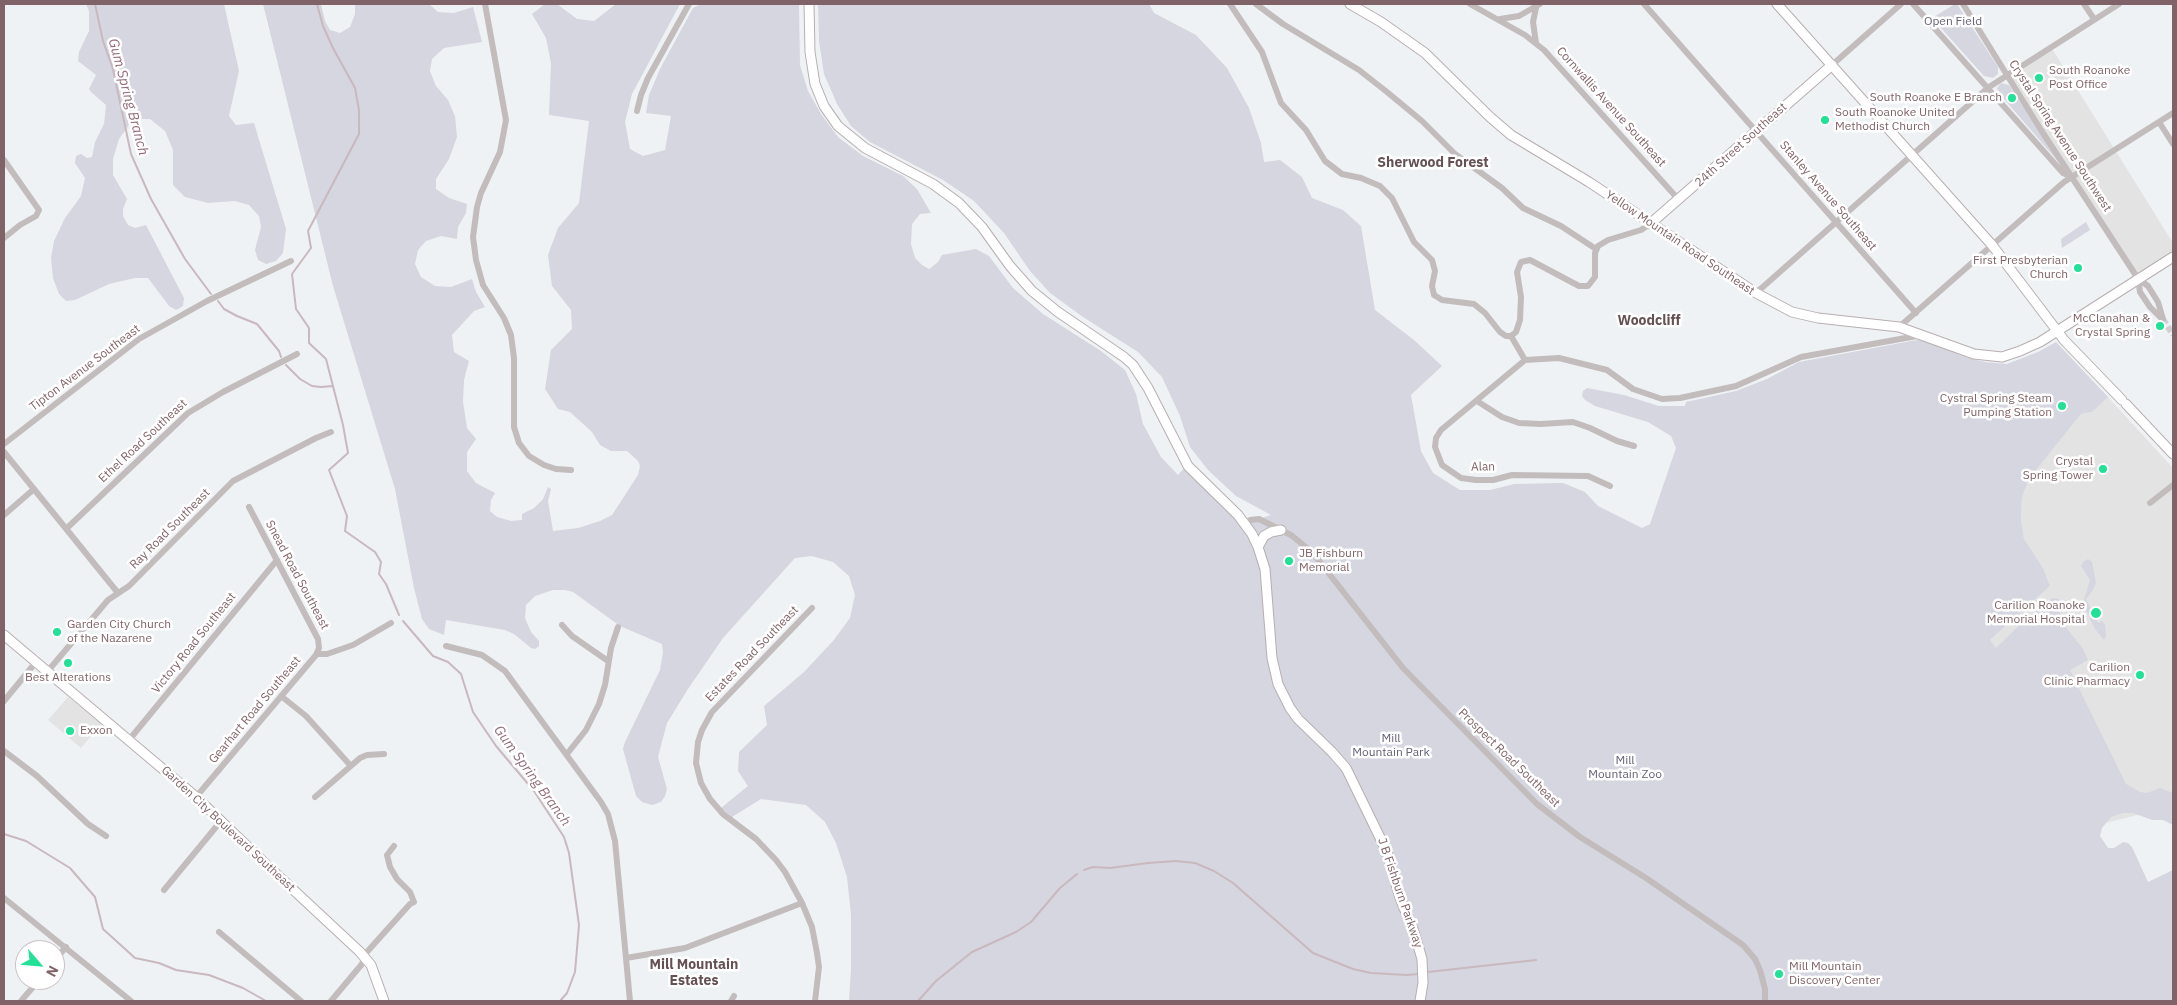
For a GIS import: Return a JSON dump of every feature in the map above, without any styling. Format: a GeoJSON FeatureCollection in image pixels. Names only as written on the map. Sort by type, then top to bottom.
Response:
{"type":"FeatureCollection","features":[{"type":"Feature","properties":{"kind":"street"},"geometry":{"type":"LineString","coordinates":[[485,4],[506,120],[500,152],[481,193],[477,208],[474,237],[476,260],[483,285],[504,318],[511,335],[514,358],[513,406],[516,436],[524,450],[536,461],[556,469],[571,470]]}},
{"type":"Feature","properties":{"kind":"street"},"geometry":{"type":"LineString","coordinates":[[637,111],[641,94],[648,78],[689,4]]}},
{"type":"Feature","properties":{"kind":"street","name":"J B Fishburn Parkway"},"geometry":{"type":"LineString","coordinates":[[808,4],[810,52],[815,84],[824,106],[838,126],[865,148],[933,184],[959,203],[982,227],[1010,266],[1032,291],[1058,312],[1124,356],[1148,388],[1188,466],[1245,523],[1258,547],[1266,579],[1272,658],[1278,684],[1298,719],[1346,768],[1388,852],[1400,898],[1414,932],[1422,959],[1423,983],[1420,1001]]}},
{"type":"Feature","properties":{"kind":"street"},"geometry":{"type":"LineString","coordinates":[[1230,4],[1262,52],[1285,108],[1306,130],[1331,166],[1342,174],[1372,182],[1387,192],[1414,242],[1432,260],[1435,271],[1432,286],[1434,295],[1442,300],[1474,304],[1506,336],[1511,336],[1516,332],[1520,320],[1521,297],[1517,272],[1521,262],[1530,260],[1585,287],[1592,284],[1595,277],[1594,255],[1596,249],[1608,240],[1641,230],[1650,224]]}},
{"type":"Feature","properties":{"kind":"street"},"geometry":{"type":"LineString","coordinates":[[1256,4],[1283,24],[1358,70],[1387,92],[1422,121],[1455,154],[1502,188],[1523,208],[1561,226],[1596,249]]}},
{"type":"Feature","properties":{"kind":"street","name":"Yellow Mountain Road Southeast"},"geometry":{"type":"LineString","coordinates":[[1350,4],[1381,22],[1425,53],[1500,127],[1589,182],[1756,293],[1774,304],[1805,316],[1899,327],[1974,354],[1994,357],[2020,351],[2173,257]]}},
{"type":"Feature","properties":{"kind":"street","name":"Cornwallis Avenue Southeast"},"geometry":{"type":"LineString","coordinates":[[1470,4],[1536,43],[1556,62],[1679,200]]}},
{"type":"Feature","properties":{"kind":"street","name":"Stanley Avenue Southeast"},"geometry":{"type":"LineString","coordinates":[[1644,4],[1916,313]]}},
{"type":"Feature","properties":{"kind":"street"},"geometry":{"type":"LineString","coordinates":[[1778,4],[1992,245],[2057,330],[2173,454]]}},
{"type":"Feature","properties":{"kind":"street"},"geometry":{"type":"LineString","coordinates":[[1832,65],[1901,4]]}},
{"type":"Feature","properties":{"kind":"street"},"geometry":{"type":"LineString","coordinates":[[1913,4],[1989,87],[2063,173],[2072,177]]}},
{"type":"Feature","properties":{"kind":"street","name":"Crystal Spring Avenue Southwest"},"geometry":{"type":"LineString","coordinates":[[1963,4],[2138,279]]}},
{"type":"Feature","properties":{"kind":"street"},"geometry":{"type":"LineString","coordinates":[[2084,4],[2094,19]]}},
{"type":"Feature","properties":{"kind":"street"},"geometry":{"type":"LineString","coordinates":[[1756,293],[1989,87],[2006,74],[2118,4]]}},
{"type":"Feature","properties":{"kind":"street"},"geometry":{"type":"LineString","coordinates":[[1500,20],[1519,16],[1538,6]]}},
{"type":"Feature","properties":{"kind":"street"},"geometry":{"type":"LineString","coordinates":[[1536,43],[1533,22],[1538,6]]}},
{"type":"Feature","properties":{"kind":"street","name":"24th Street Southeast"},"geometry":{"type":"LineString","coordinates":[[1650,224],[1832,65]]}},
{"type":"Feature","properties":{"kind":"street"},"geometry":{"type":"LineString","coordinates":[[1899,327],[2054,190],[2173,113]]}},
{"type":"Feature","properties":{"kind":"street"},"geometry":{"type":"LineString","coordinates":[[2159,122],[2173,144]]}},
{"type":"Feature","properties":{"kind":"street"},"geometry":{"type":"LineString","coordinates":[[4,163],[39,208],[36,216],[20,225],[4,238]]}},
{"type":"Feature","properties":{"kind":"street","name":"Tipton Avenue Southeast"},"geometry":{"type":"LineString","coordinates":[[4,444],[139,339],[207,301],[291,261]]}},
{"type":"Feature","properties":{"kind":"street"},"geometry":{"type":"LineString","coordinates":[[2138,279],[2148,286],[2158,302],[2163,319],[2150,307],[2140,292],[2138,279]]}},
{"type":"Feature","properties":{"kind":"street"},"geometry":{"type":"LineString","coordinates":[[1634,446],[1617,441],[1573,422],[1520,423],[1502,417],[1477,401],[1525,360],[1559,358],[1607,370],[1633,389],[1662,399],[1680,398],[1736,386],[1801,357],[1923,335]]}},
{"type":"Feature","properties":{"kind":"street"},"geometry":{"type":"LineString","coordinates":[[1511,336],[1525,360]]}},
{"type":"Feature","properties":{"kind":"street","name":"Ethel Road Southeast"},"geometry":{"type":"LineString","coordinates":[[66,529],[188,413],[223,392],[297,354]]}},
{"type":"Feature","properties":{"kind":"street","name":"Alan"},"geometry":{"type":"LineString","coordinates":[[1477,401],[1441,430],[1436,438],[1435,447],[1442,465],[1461,478],[1493,480],[1512,475],[1588,476],[1610,486]]}},
{"type":"Feature","properties":{"kind":"street","name":"Ray Road Southeast"},"geometry":{"type":"LineString","coordinates":[[48,672],[81,631],[118,593],[129,586],[233,481],[331,432]]}},
{"type":"Feature","properties":{"kind":"street"},"geometry":{"type":"LineString","coordinates":[[4,452],[118,593]]}},
{"type":"Feature","properties":{"kind":"street"},"geometry":{"type":"LineString","coordinates":[[2150,504],[2173,485]]}},
{"type":"Feature","properties":{"kind":"street"},"geometry":{"type":"LineString","coordinates":[[4,515],[34,489]]}},
{"type":"Feature","properties":{"kind":"street","name":"Snead Road Southeast"},"geometry":{"type":"LineString","coordinates":[[250,507],[318,638],[317,654]]}},
{"type":"Feature","properties":{"kind":"street","name":"Prospect Road Southeast"},"geometry":{"type":"LineString","coordinates":[[1245,523],[1250,520],[1259,519],[1281,530],[1299,541],[1321,562],[1403,668],[1537,804],[1580,837],[1646,878],[1743,945],[1760,970],[1765,989],[1765,1001]]}},
{"type":"Feature","properties":{"kind":"street"},"geometry":{"type":"LineString","coordinates":[[1258,547],[1264,536],[1270,532],[1281,530]]}},
{"type":"Feature","properties":{"kind":"street","name":"Victory Road Southeast"},"geometry":{"type":"LineString","coordinates":[[129,740],[277,560]]}},
{"type":"Feature","properties":{"kind":"street","name":"Estates Road Southeast"},"geometry":{"type":"LineString","coordinates":[[812,608],[712,712],[698,742],[696,763],[701,783],[710,799],[723,814],[756,839],[776,860],[802,903],[812,927],[817,953],[818,975],[815,1001]]}},
{"type":"Feature","properties":{"kind":"street","name":"Gearhart Road Southeast"},"geometry":{"type":"LineString","coordinates":[[196,797],[317,654],[327,654],[353,645],[391,623]]}},
{"type":"Feature","properties":{"kind":"street"},"geometry":{"type":"LineString","coordinates":[[562,625],[572,636],[608,661]]}},
{"type":"Feature","properties":{"kind":"street"},"geometry":{"type":"LineString","coordinates":[[567,754],[578,741],[593,717],[605,685],[608,661],[618,627]]}},
{"type":"Feature","properties":{"kind":"street","name":"Garden City Boulevard Southeast"},"geometry":{"type":"LineString","coordinates":[[4,636],[196,797],[365,957],[376,976],[384,1001]]}},
{"type":"Feature","properties":{"kind":"street"},"geometry":{"type":"LineString","coordinates":[[446,646],[482,655],[498,664],[511,678],[601,802],[611,822],[615,841],[630,1001]]}},
{"type":"Feature","properties":{"kind":"street"},"geometry":{"type":"LineString","coordinates":[[4,701],[36,662]]}},
{"type":"Feature","properties":{"kind":"street"},"geometry":{"type":"LineString","coordinates":[[281,696],[306,716],[350,765]]}},
{"type":"Feature","properties":{"kind":"street"},"geometry":{"type":"LineString","coordinates":[[4,751],[30,771],[88,824],[106,836]]}},
{"type":"Feature","properties":{"kind":"street"},"geometry":{"type":"LineString","coordinates":[[315,797],[350,765],[367,755],[384,754]]}},
{"type":"Feature","properties":{"kind":"street"},"geometry":{"type":"LineString","coordinates":[[164,890],[221,821]]}},
{"type":"Feature","properties":{"kind":"street"},"geometry":{"type":"LineString","coordinates":[[331,1001],[362,964],[366,954],[378,939],[414,902],[410,892],[397,879],[390,867],[387,855],[394,846]]}},
{"type":"Feature","properties":{"kind":"street"},"geometry":{"type":"LineString","coordinates":[[4,898],[66,947],[126,1000]]}},
{"type":"Feature","properties":{"kind":"street"},"geometry":{"type":"LineString","coordinates":[[626,958],[685,948],[802,903]]}},
{"type":"Feature","properties":{"kind":"street"},"geometry":{"type":"LineString","coordinates":[[220,932],[301,1001]]}},
{"type":"Feature","properties":{"kind":"street"},"geometry":{"type":"LineString","coordinates":[[21,1001],[30,990]]}},
{"type":"Feature","properties":{"kind":"shaded area"},"geometry":{"type":"Polygon","coordinates":[[[2051,47],[2173,243],[2173,257],[2138,279],[2006,74],[2051,47]]]}},
{"type":"Feature","properties":{"kind":"shaded area","name":"Carilion Roanoke Memorial Hospital"},"geometry":{"type":"Polygon","coordinates":[[[2108,397],[2173,468],[2173,806],[2078,830],[1990,640],[2050,586],[2043,568],[2024,540],[2021,519],[2022,497],[2029,479],[2081,414],[2092,412],[2108,397]]]}},
{"type":"Feature","properties":{"kind":"shaded area"},"geometry":{"type":"Polygon","coordinates":[[[68,697],[101,724],[81,748],[48,720],[68,697]]]}},
{"type":"Feature","properties":{"kind":"green space"},"geometry":{"type":"Polygon","coordinates":[[[86,4],[224,4],[239,71],[229,116],[236,125],[254,123],[286,229],[283,253],[276,261],[266,264],[258,260],[255,250],[261,227],[259,216],[249,205],[235,201],[208,203],[185,197],[173,185],[173,150],[165,131],[150,119],[137,119],[129,125],[119,139],[113,159],[113,175],[127,199],[123,209],[123,216],[128,225],[135,228],[146,225],[184,298],[183,306],[176,310],[169,306],[148,278],[135,278],[109,284],[75,300],[66,301],[59,294],[53,278],[51,258],[54,241],[65,218],[81,196],[85,178],[75,163],[76,156],[81,154],[87,158],[92,157],[95,142],[104,124],[106,105],[89,89],[96,75],[78,61],[79,52],[89,31],[89,11],[86,4]]]}},
{"type":"Feature","properties":{"kind":"green space","name":"Mill Mountain Park"},"geometry":{"type":"Polygon","coordinates":[[[263,4],[321,4],[325,21],[330,30],[340,33],[350,27],[355,14],[355,4],[429,4],[438,12],[454,13],[473,7],[482,42],[444,48],[432,59],[430,71],[436,86],[448,100],[455,116],[457,137],[449,159],[436,179],[436,189],[449,198],[467,204],[466,213],[458,227],[457,239],[441,236],[426,241],[418,250],[415,264],[421,277],[435,286],[451,287],[472,279],[476,292],[485,307],[474,311],[452,335],[454,352],[469,361],[464,380],[463,402],[467,428],[476,439],[467,452],[467,471],[476,483],[495,493],[491,500],[490,511],[497,517],[511,521],[522,520],[522,514],[534,508],[543,499],[548,487],[551,489],[548,501],[553,531],[578,528],[612,515],[638,475],[640,466],[638,461],[627,451],[611,451],[600,445],[592,432],[570,412],[558,409],[545,389],[551,350],[572,329],[571,310],[552,286],[548,255],[558,228],[579,203],[589,121],[549,115],[551,63],[546,38],[532,14],[545,4],[557,4],[577,19],[594,21],[616,4],[680,4],[632,94],[625,122],[630,149],[643,156],[665,150],[671,116],[646,113],[649,95],[660,69],[693,8],[701,4],[799,4],[800,65],[808,91],[821,114],[838,137],[863,156],[903,176],[917,189],[931,213],[920,214],[912,224],[911,244],[915,258],[929,269],[938,262],[942,255],[976,249],[989,256],[1013,288],[1043,314],[1101,351],[1125,370],[1136,394],[1143,424],[1161,457],[1178,475],[1186,466],[1244,524],[1271,515],[1236,496],[1208,470],[1190,447],[1180,416],[1162,377],[1138,352],[1083,317],[1050,293],[1030,271],[1004,233],[974,201],[943,180],[870,142],[851,126],[837,104],[824,74],[819,41],[818,4],[1149,4],[1154,13],[1196,35],[1227,68],[1249,108],[1261,143],[1264,162],[1280,160],[1302,177],[1312,198],[1343,210],[1361,226],[1375,310],[1414,340],[1442,366],[1411,395],[1421,451],[1433,473],[1460,490],[1490,490],[1514,484],[1563,483],[1585,492],[1598,506],[1642,528],[1650,524],[1676,448],[1671,436],[1648,422],[1595,406],[1585,400],[1582,396],[1583,391],[1587,388],[1624,395],[1659,406],[1685,406],[1686,402],[1736,391],[1767,379],[1799,362],[1922,339],[1965,357],[1985,362],[2007,364],[2038,352],[2056,342],[2108,397],[2092,412],[2081,414],[2029,479],[2022,497],[2021,519],[2024,539],[2043,568],[2050,586],[1990,640],[1996,648],[2029,616],[2053,598],[2059,599],[2060,614],[2065,626],[2083,649],[2088,660],[2070,670],[2126,784],[2140,792],[2147,793],[2160,788],[2173,793],[2173,825],[2163,820],[2152,820],[2133,813],[2123,813],[2111,817],[2102,828],[2100,836],[2108,848],[2114,848],[2123,842],[2128,843],[2132,847],[2148,882],[2173,870],[2173,1001],[849,1001],[851,915],[847,877],[836,843],[825,822],[806,805],[761,799],[732,817],[721,808],[748,786],[738,771],[739,752],[767,725],[764,706],[804,672],[833,641],[850,618],[855,595],[849,576],[833,562],[812,556],[795,558],[723,638],[667,723],[658,757],[667,789],[661,802],[652,805],[642,802],[636,796],[623,749],[660,670],[663,652],[662,644],[620,626],[573,592],[565,590],[553,590],[535,596],[526,605],[525,618],[531,632],[539,641],[539,646],[535,649],[505,630],[446,620],[444,635],[429,629],[422,619],[414,588],[395,489],[333,286],[263,4]]]}},
{"type":"Feature","properties":{"kind":"green space","name":"Open Field"},"geometry":{"type":"Polygon","coordinates":[[[1957,4],[1998,67],[1998,74],[1993,78],[1984,76],[1932,18],[1957,4]]]}},
{"type":"Feature","properties":{"kind":"green space"},"geometry":{"type":"Polygon","coordinates":[[[2001,83],[2009,85],[2061,165],[1998,92],[1997,88],[2001,83]]]}},
{"type":"Feature","properties":{"kind":"green space"},"geometry":{"type":"Polygon","coordinates":[[[2086,222],[2090,230],[2062,248],[2061,239],[2086,222]]]}},
{"type":"Feature","properties":{"kind":"green space"},"geometry":{"type":"Polygon","coordinates":[[[2088,559],[2092,562],[2096,583],[2086,599],[2098,623],[2102,621],[2105,624],[2106,636],[2104,640],[2095,629],[2083,603],[2090,580],[2081,566],[2088,559]]]}},
{"type":"Feature","properties":{"kind":"waterway","name":"Gum Spring Branch"},"geometry":{"type":"LineString","coordinates":[[95,4],[103,41],[113,69],[131,154],[151,199],[185,259],[211,294]]}},
{"type":"Feature","properties":{"kind":"waterway","name":"Gum Spring Branch"},"geometry":{"type":"LineString","coordinates":[[317,4],[323,26],[355,88],[359,110],[359,134],[308,231],[311,248],[292,274],[296,309],[309,328],[309,343],[326,359],[343,425],[348,453],[329,470],[347,516],[345,531],[375,552],[381,562],[379,574],[386,584],[399,615]]}},
{"type":"Feature","properties":{"kind":"waterway","name":"Gum Spring Branch"},"geometry":{"type":"LineString","coordinates":[[218,301],[224,309],[257,324],[279,351],[281,357]]}},
{"type":"Feature","properties":{"kind":"waterway","name":"Gum Spring Branch"},"geometry":{"type":"LineString","coordinates":[[286,365],[300,379],[312,386],[333,386]]}},
{"type":"Feature","properties":{"kind":"waterway","name":"Gum Spring Branch"},"geometry":{"type":"LineString","coordinates":[[403,621],[433,656],[448,662],[461,674],[473,712],[496,746],[534,791],[564,837],[569,853],[579,925],[575,972],[567,993],[560,1001]]}},
{"type":"Feature","properties":{"kind":"waterway"},"geometry":{"type":"LineString","coordinates":[[4,834],[26,841],[70,868],[95,897],[103,929],[135,958],[159,963],[176,970],[209,975],[243,988],[266,1001]]}},
{"type":"Feature","properties":{"kind":"waterway"},"geometry":{"type":"LineString","coordinates":[[1084,870],[1093,867],[1110,868],[1176,861],[1195,863],[1214,871],[1233,883],[1313,953],[1353,969],[1371,973],[1419,974]]}},
{"type":"Feature","properties":{"kind":"waterway"},"geometry":{"type":"LineString","coordinates":[[918,1001],[936,981],[972,952],[1016,932],[1031,922],[1060,888],[1077,874]]}},
{"type":"Feature","properties":{"kind":"waterway"},"geometry":{"type":"LineString","coordinates":[[1428,972],[1536,960]]}},
{"type":"Feature","properties":{"kind":"tunnel"},"geometry":{"type":"LineString","coordinates":[[2163,319],[2173,335]]}},
{"type":"Feature","properties":{"kind":"place","name":"South Roanoke Post Office"},"geometry":{"type":"Point","coordinates":[2039,78]}},
{"type":"Feature","properties":{"kind":"place","name":"South Roanoke E Branch"},"geometry":{"type":"Point","coordinates":[2012,98]}},
{"type":"Feature","properties":{"kind":"place","name":"South Roanoke United Methodist Church"},"geometry":{"type":"Point","coordinates":[1825,120]}},
{"type":"Feature","properties":{"kind":"place","name":"First Presbyterian Church"},"geometry":{"type":"Point","coordinates":[2078,268]}},
{"type":"Feature","properties":{"kind":"place","name":"McClanahan & Crystal Spring"},"geometry":{"type":"Point","coordinates":[2160,326]}},
{"type":"Feature","properties":{"kind":"place","name":"Cystral Spring Steam Pumping Station"},"geometry":{"type":"Point","coordinates":[2062,406]}},
{"type":"Feature","properties":{"kind":"place","name":"Crystal Spring Tower"},"geometry":{"type":"Point","coordinates":[2103,469]}},
{"type":"Feature","properties":{"kind":"place","name":"JB Fishburn Memorial"},"geometry":{"type":"Point","coordinates":[1289,561]}},
{"type":"Feature","properties":{"kind":"place","name":"Carilion Roanoke Memorial Hospital"},"geometry":{"type":"Point","coordinates":[2096,613]}},
{"type":"Feature","properties":{"kind":"place","name":"Garden City Church of the Nazarene"},"geometry":{"type":"Point","coordinates":[57,632]}},
{"type":"Feature","properties":{"kind":"place","name":"Best Alterations"},"geometry":{"type":"Point","coordinates":[68,663]}},
{"type":"Feature","properties":{"kind":"place","name":"Carilion Clinic Pharmacy"},"geometry":{"type":"Point","coordinates":[2140,675]}},
{"type":"Feature","properties":{"kind":"place","name":"Exxon"},"geometry":{"type":"Point","coordinates":[70,731]}},
{"type":"Feature","properties":{"kind":"place","name":"Mill Mountain Discovery Center"},"geometry":{"type":"Point","coordinates":[1779,974]}},
{"type":"Feature","properties":{"kind":"district","name":"Sherwood Forest"},"geometry":{"type":"Point","coordinates":[1433,163]}},
{"type":"Feature","properties":{"kind":"district","name":"Woodcliff"},"geometry":{"type":"Point","coordinates":[1649,321]}},
{"type":"Feature","properties":{"kind":"district","name":"Mill Mountain Estates"},"geometry":{"type":"Point","coordinates":[694,974]}},
{"type":"Feature","properties":{"kind":"park label","name":"Mill Mountain Zoo"},"geometry":{"type":"Point","coordinates":[1625,768]}}]}
